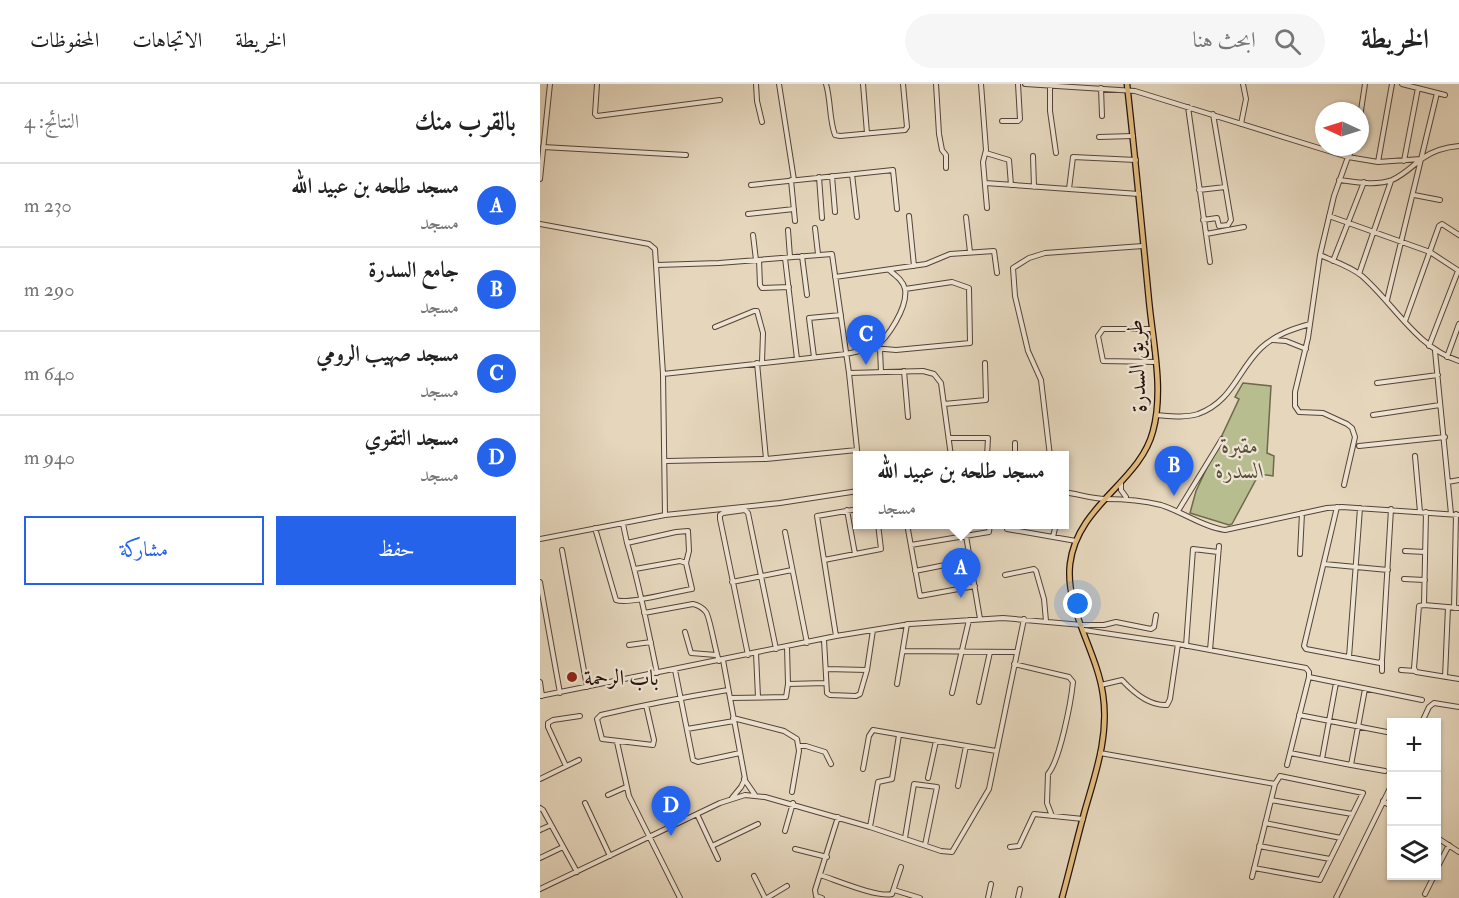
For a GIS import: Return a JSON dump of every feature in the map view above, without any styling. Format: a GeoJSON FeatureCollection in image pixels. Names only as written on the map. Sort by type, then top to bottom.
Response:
{"type":"FeatureCollection","features":[{"type":"Feature","properties":{"kind":"main road","name":"طريق السدرة"},"geometry":{"type":"LineString","coordinates":[[1062,898],[1101,753],[1106,719],[1101,685],[1071,585],[1070,562],[1076,541],[1095,509],[1130,471],[1151,438],[1156,416],[1156,362],[1128,87]]}},
{"type":"Feature","properties":{"kind":"street"},"geometry":{"type":"LineString","coordinates":[[540,179],[550,84]]}},
{"type":"Feature","properties":{"kind":"street"},"geometry":{"type":"LineString","coordinates":[[597,84],[595,114],[597,116],[720,100]]}},
{"type":"Feature","properties":{"kind":"street"},"geometry":{"type":"LineString","coordinates":[[756,84],[762,122]]}},
{"type":"Feature","properties":{"kind":"street"},"geometry":{"type":"LineString","coordinates":[[779,84],[792,180],[795,222]]}},
{"type":"Feature","properties":{"kind":"street"},"geometry":{"type":"LineString","coordinates":[[826,84],[835,135],[840,136],[900,132],[906,129],[903,84]]}},
{"type":"Feature","properties":{"kind":"street"},"geometry":{"type":"LineString","coordinates":[[863,84],[867,133]]}},
{"type":"Feature","properties":{"kind":"street"},"geometry":{"type":"LineString","coordinates":[[936,84],[939,134],[942,150],[946,155],[946,168]]}},
{"type":"Feature","properties":{"kind":"street"},"geometry":{"type":"LineString","coordinates":[[981,84],[986,153],[982,162],[987,208]]}},
{"type":"Feature","properties":{"kind":"street"},"geometry":{"type":"LineString","coordinates":[[1002,121],[1018,121],[1020,118],[1018,84]]}},
{"type":"Feature","properties":{"kind":"street"},"geometry":{"type":"LineString","coordinates":[[1025,84],[1128,87],[1348,157],[1378,162],[1422,159],[1449,147],[1459,146]]}},
{"type":"Feature","properties":{"kind":"street"},"geometry":{"type":"LineString","coordinates":[[1241,124],[1246,99],[1244,84]]}},
{"type":"Feature","properties":{"kind":"street"},"geometry":{"type":"LineString","coordinates":[[1362,102],[1365,84]]}},
{"type":"Feature","properties":{"kind":"street"},"geometry":{"type":"LineString","coordinates":[[1378,162],[1392,84]]}},
{"type":"Feature","properties":{"kind":"street"},"geometry":{"type":"LineString","coordinates":[[1402,84],[1445,95]]}},
{"type":"Feature","properties":{"kind":"street"},"geometry":{"type":"LineString","coordinates":[[1050,85],[1050,111],[1056,153]]}},
{"type":"Feature","properties":{"kind":"street"},"geometry":{"type":"LineString","coordinates":[[1101,88],[1102,116]]}},
{"type":"Feature","properties":{"kind":"street"},"geometry":{"type":"LineString","coordinates":[[1404,161],[1418,88]]}},
{"type":"Feature","properties":{"kind":"street"},"geometry":{"type":"LineString","coordinates":[[1387,301],[1437,93]]}},
{"type":"Feature","properties":{"kind":"street"},"geometry":{"type":"LineString","coordinates":[[1188,107],[1210,262]]}},
{"type":"Feature","properties":{"kind":"street"},"geometry":{"type":"LineString","coordinates":[[1203,220],[1217,218],[1219,226],[1224,227],[1230,224],[1231,220],[1213,114]]}},
{"type":"Feature","properties":{"kind":"street"},"geometry":{"type":"LineString","coordinates":[[1100,137],[1132,136]]}},
{"type":"Feature","properties":{"kind":"street"},"geometry":{"type":"LineString","coordinates":[[543,147],[686,155]]}},
{"type":"Feature","properties":{"kind":"street"},"geometry":{"type":"LineString","coordinates":[[986,153],[1009,160],[1011,185]]}},
{"type":"Feature","properties":{"kind":"street"},"geometry":{"type":"LineString","coordinates":[[1033,156],[1034,187]]}},
{"type":"Feature","properties":{"kind":"street"},"geometry":{"type":"LineString","coordinates":[[1069,189],[1073,157],[1136,160]]}},
{"type":"Feature","properties":{"kind":"street"},"geometry":{"type":"LineString","coordinates":[[1344,485],[1355,437],[1353,428],[1323,413],[1299,412],[1295,406],[1295,392],[1306,349],[1320,255],[1339,180],[1348,157]]}},
{"type":"Feature","properties":{"kind":"street"},"geometry":{"type":"LineString","coordinates":[[1339,180],[1364,182],[1391,180],[1422,159]]}},
{"type":"Feature","properties":{"kind":"street"},"geometry":{"type":"LineString","coordinates":[[751,185],[893,170],[897,209]]}},
{"type":"Feature","properties":{"kind":"street"},"geometry":{"type":"LineString","coordinates":[[852,174],[856,217]]}},
{"type":"Feature","properties":{"kind":"street"},"geometry":{"type":"LineString","coordinates":[[832,176],[835,212]]}},
{"type":"Feature","properties":{"kind":"street"},"geometry":{"type":"LineString","coordinates":[[819,177],[822,218]]}},
{"type":"Feature","properties":{"kind":"street"},"geometry":{"type":"LineString","coordinates":[[1359,274],[1391,180]]}},
{"type":"Feature","properties":{"kind":"street"},"geometry":{"type":"LineString","coordinates":[[1334,261],[1364,182]]}},
{"type":"Feature","properties":{"kind":"street"},"geometry":{"type":"LineString","coordinates":[[985,183],[1139,194]]}},
{"type":"Feature","properties":{"kind":"street"},"geometry":{"type":"LineString","coordinates":[[1199,190],[1225,187]]}},
{"type":"Feature","properties":{"kind":"street"},"geometry":{"type":"LineString","coordinates":[[1414,195],[1440,200]]}},
{"type":"Feature","properties":{"kind":"street"},"geometry":{"type":"LineString","coordinates":[[748,214],[794,210]]}},
{"type":"Feature","properties":{"kind":"street"},"geometry":{"type":"LineString","coordinates":[[909,216],[914,266]]}},
{"type":"Feature","properties":{"kind":"street"},"geometry":{"type":"LineString","coordinates":[[1329,216],[1430,252],[1459,271],[1429,346]]}},
{"type":"Feature","properties":{"kind":"street"},"geometry":{"type":"LineString","coordinates":[[966,217],[970,252]]}},
{"type":"Feature","properties":{"kind":"street"},"geometry":{"type":"LineString","coordinates":[[540,224],[649,244],[655,249],[663,374],[665,515]]}},
{"type":"Feature","properties":{"kind":"street"},"geometry":{"type":"LineString","coordinates":[[1405,321],[1440,224],[1459,235]]}},
{"type":"Feature","properties":{"kind":"street"},"geometry":{"type":"LineString","coordinates":[[1206,234],[1244,227]]}},
{"type":"Feature","properties":{"kind":"street"},"geometry":{"type":"LineString","coordinates":[[815,228],[818,254]]}},
{"type":"Feature","properties":{"kind":"street"},"geometry":{"type":"LineString","coordinates":[[788,230],[789,287],[797,359]]}},
{"type":"Feature","properties":{"kind":"street"},"geometry":{"type":"LineString","coordinates":[[753,235],[762,288],[789,287]]}},
{"type":"Feature","properties":{"kind":"street"},"geometry":{"type":"LineString","coordinates":[[1049,451],[1041,381],[1028,351],[1015,296],[1013,268],[1035,255],[1143,246]]}},
{"type":"Feature","properties":{"kind":"street"},"geometry":{"type":"LineString","coordinates":[[836,277],[914,266],[928,263],[945,255],[995,251],[997,273]]}},
{"type":"Feature","properties":{"kind":"street"},"geometry":{"type":"LineString","coordinates":[[657,265],[832,254],[849,373],[857,450],[766,459],[666,461]]}},
{"type":"Feature","properties":{"kind":"street"},"geometry":{"type":"LineString","coordinates":[[1320,255],[1359,274],[1429,346],[1459,361]]}},
{"type":"Feature","properties":{"kind":"street"},"geometry":{"type":"LineString","coordinates":[[802,256],[807,295]]}},
{"type":"Feature","properties":{"kind":"street"},"geometry":{"type":"LineString","coordinates":[[873,348],[891,331],[904,298],[905,289],[899,278],[889,269]]}},
{"type":"Feature","properties":{"kind":"street"},"geometry":{"type":"LineString","coordinates":[[663,374],[846,354],[873,348],[896,350],[969,344],[971,341],[969,288],[952,282],[905,289]]}},
{"type":"Feature","properties":{"kind":"street"},"geometry":{"type":"LineString","coordinates":[[715,327],[754,310],[757,311],[763,333],[760,363],[766,459]]}},
{"type":"Feature","properties":{"kind":"street"},"geometry":{"type":"LineString","coordinates":[[814,357],[808,318],[841,315]]}},
{"type":"Feature","properties":{"kind":"street"},"geometry":{"type":"LineString","coordinates":[[1156,416],[1198,414],[1221,402],[1256,353],[1272,340],[1310,324]]}},
{"type":"Feature","properties":{"kind":"street"},"geometry":{"type":"LineString","coordinates":[[1448,357],[1459,324]]}},
{"type":"Feature","properties":{"kind":"street"},"geometry":{"type":"LineString","coordinates":[[1152,329],[1103,329],[1098,336],[1103,362],[1156,362]]}},
{"type":"Feature","properties":{"kind":"street"},"geometry":{"type":"LineString","coordinates":[[1272,340],[1286,341],[1306,349]]}},
{"type":"Feature","properties":{"kind":"street"},"geometry":{"type":"LineString","coordinates":[[879,349],[881,372]]}},
{"type":"Feature","properties":{"kind":"street"},"geometry":{"type":"LineString","coordinates":[[1416,672],[1414,668],[1420,605],[1457,608],[1455,514],[1448,482],[1434,350]]}},
{"type":"Feature","properties":{"kind":"street"},"geometry":{"type":"LineString","coordinates":[[944,404],[986,400],[985,363]]}},
{"type":"Feature","properties":{"kind":"street"},"geometry":{"type":"LineString","coordinates":[[904,371],[908,417]]}},
{"type":"Feature","properties":{"kind":"street"},"geometry":{"type":"LineString","coordinates":[[849,373],[923,371],[934,374],[941,383],[951,451]]}},
{"type":"Feature","properties":{"kind":"street"},"geometry":{"type":"LineString","coordinates":[[1377,382],[1438,375]]}},
{"type":"Feature","properties":{"kind":"street"},"geometry":{"type":"LineString","coordinates":[[1373,415],[1440,405]]}},
{"type":"Feature","properties":{"kind":"street"},"geometry":{"type":"LineString","coordinates":[[1359,446],[1445,437]]}},
{"type":"Feature","properties":{"kind":"street"},"geometry":{"type":"LineString","coordinates":[[950,438],[988,438],[987,451]]}},
{"type":"Feature","properties":{"kind":"street"},"geometry":{"type":"LineString","coordinates":[[1178,511],[1222,439]]}},
{"type":"Feature","properties":{"kind":"street"},"geometry":{"type":"LineString","coordinates":[[1015,443],[1015,451]]}},
{"type":"Feature","properties":{"kind":"street"},"geometry":{"type":"LineString","coordinates":[[1415,456],[1420,512]]}},
{"type":"Feature","properties":{"kind":"street"},"geometry":{"type":"LineString","coordinates":[[1122,480],[1121,490],[1126,498]]}},
{"type":"Feature","properties":{"kind":"street"},"geometry":{"type":"LineString","coordinates":[[1448,482],[1459,480]]}},
{"type":"Feature","properties":{"kind":"street"},"geometry":{"type":"LineString","coordinates":[[540,538],[665,515],[780,503],[853,492]]}},
{"type":"Feature","properties":{"kind":"street"},"geometry":{"type":"LineString","coordinates":[[1069,493],[1104,499],[1126,498],[1178,511],[1214,529],[1225,530],[1337,507],[1455,514]]}},
{"type":"Feature","properties":{"kind":"street"},"geometry":{"type":"LineString","coordinates":[[1337,507],[1304,646],[1306,649],[1380,663],[1382,660]]}},
{"type":"Feature","properties":{"kind":"street"},"geometry":{"type":"LineString","coordinates":[[1349,657],[1360,508]]}},
{"type":"Feature","properties":{"kind":"street"},"geometry":{"type":"LineString","coordinates":[[836,636],[817,516],[853,509]]}},
{"type":"Feature","properties":{"kind":"street"},"geometry":{"type":"LineString","coordinates":[[1382,671],[1391,509]]}},
{"type":"Feature","properties":{"kind":"street"},"geometry":{"type":"LineString","coordinates":[[847,510],[855,554]]}},
{"type":"Feature","properties":{"kind":"street"},"geometry":{"type":"LineString","coordinates":[[748,655],[720,519],[723,513],[748,511],[776,649]]}},
{"type":"Feature","properties":{"kind":"street"},"geometry":{"type":"LineString","coordinates":[[1424,605],[1426,512]]}},
{"type":"Feature","properties":{"kind":"street"},"geometry":{"type":"LineString","coordinates":[[1300,554],[1302,513]]}},
{"type":"Feature","properties":{"kind":"street"},"geometry":{"type":"LineString","coordinates":[[623,524],[657,674]]}},
{"type":"Feature","properties":{"kind":"street"},"geometry":{"type":"LineString","coordinates":[[595,528],[616,600],[620,602],[692,589],[686,563],[689,558],[688,531],[627,543]]}},
{"type":"Feature","properties":{"kind":"street"},"geometry":{"type":"LineString","coordinates":[[824,560],[881,548],[879,529]]}},
{"type":"Feature","properties":{"kind":"street"},"geometry":{"type":"LineString","coordinates":[[908,529],[920,596],[975,586]]}},
{"type":"Feature","properties":{"kind":"street"},"geometry":{"type":"LineString","coordinates":[[965,529],[980,619]]}},
{"type":"Feature","properties":{"kind":"street"},"geometry":{"type":"LineString","coordinates":[[911,545],[989,532],[989,529]]}},
{"type":"Feature","properties":{"kind":"street"},"geometry":{"type":"LineString","coordinates":[[1007,529],[1076,541]]}},
{"type":"Feature","properties":{"kind":"street"},"geometry":{"type":"LineString","coordinates":[[1053,537],[1055,529]]}},
{"type":"Feature","properties":{"kind":"street"},"geometry":{"type":"LineString","coordinates":[[785,532],[807,643]]}},
{"type":"Feature","properties":{"kind":"street"},"geometry":{"type":"LineString","coordinates":[[1210,650],[1219,546]]}},
{"type":"Feature","properties":{"kind":"street"},"geometry":{"type":"LineString","coordinates":[[1186,646],[1193,549],[1218,552]]}},
{"type":"Feature","properties":{"kind":"street"},"geometry":{"type":"LineString","coordinates":[[562,550],[587,687]]}},
{"type":"Feature","properties":{"kind":"street"},"geometry":{"type":"LineString","coordinates":[[1405,551],[1425,552]]}},
{"type":"Feature","properties":{"kind":"street"},"geometry":{"type":"LineString","coordinates":[[915,571],[970,560]]}},
{"type":"Feature","properties":{"kind":"street"},"geometry":{"type":"LineString","coordinates":[[635,569],[680,561],[686,563]]}},
{"type":"Feature","properties":{"kind":"street"},"geometry":{"type":"LineString","coordinates":[[1324,564],[1388,570]]}},
{"type":"Feature","properties":{"kind":"street"},"geometry":{"type":"LineString","coordinates":[[732,582],[792,570]]}},
{"type":"Feature","properties":{"kind":"street"},"geometry":{"type":"LineString","coordinates":[[1005,574],[1036,571],[1044,599],[1046,621]]}},
{"type":"Feature","properties":{"kind":"street"},"geometry":{"type":"LineString","coordinates":[[1404,579],[1425,580]]}},
{"type":"Feature","properties":{"kind":"street"},"geometry":{"type":"LineString","coordinates":[[540,582],[560,693]]}},
{"type":"Feature","properties":{"kind":"street"},"geometry":{"type":"LineString","coordinates":[[644,613],[697,604],[707,613],[730,698],[744,779],[756,795]]}},
{"type":"Feature","properties":{"kind":"street"},"geometry":{"type":"LineString","coordinates":[[1444,677],[1448,607]]}},
{"type":"Feature","properties":{"kind":"street"},"geometry":{"type":"LineString","coordinates":[[1083,628],[1116,622],[1151,629],[1154,627],[1156,615]]}},
{"type":"Feature","properties":{"kind":"street"},"geometry":{"type":"LineString","coordinates":[[540,682],[541,696],[836,636],[907,624],[980,619],[1046,621],[1306,668],[1309,677],[1287,765]]}},
{"type":"Feature","properties":{"kind":"street"},"geometry":{"type":"LineString","coordinates":[[540,890],[731,799],[756,795],[793,803],[949,852],[954,850],[988,792],[1024,619]]}},
{"type":"Feature","properties":{"kind":"street"},"geometry":{"type":"LineString","coordinates":[[952,693],[969,620]]}},
{"type":"Feature","properties":{"kind":"street"},"geometry":{"type":"LineString","coordinates":[[897,684],[907,624]]}},
{"type":"Feature","properties":{"kind":"street"},"geometry":{"type":"LineString","coordinates":[[824,640],[826,683],[829,695],[858,696],[862,690],[867,670],[873,630]]}},
{"type":"Feature","properties":{"kind":"street"},"geometry":{"type":"LineString","coordinates":[[685,632],[691,653],[717,656]]}},
{"type":"Feature","properties":{"kind":"street"},"geometry":{"type":"LineString","coordinates":[[629,645],[651,642]]}},
{"type":"Feature","properties":{"kind":"street"},"geometry":{"type":"LineString","coordinates":[[1101,685],[1122,680],[1132,692],[1156,705],[1167,705],[1170,699],[1178,644]]}},
{"type":"Feature","properties":{"kind":"street"},"geometry":{"type":"LineString","coordinates":[[730,698],[786,696],[787,647]]}},
{"type":"Feature","properties":{"kind":"street"},"geometry":{"type":"LineString","coordinates":[[903,651],[1016,652]]}},
{"type":"Feature","properties":{"kind":"street"},"geometry":{"type":"LineString","coordinates":[[979,702],[990,652]]}},
{"type":"Feature","properties":{"kind":"street"},"geometry":{"type":"LineString","coordinates":[[756,653],[758,697]]}},
{"type":"Feature","properties":{"kind":"street"},"geometry":{"type":"LineString","coordinates":[[1014,664],[1069,677],[1073,682],[1057,756],[1048,774],[1047,803],[1052,816]]}},
{"type":"Feature","properties":{"kind":"street"},"geometry":{"type":"LineString","coordinates":[[826,669],[867,670]]}},
{"type":"Feature","properties":{"kind":"street"},"geometry":{"type":"LineString","coordinates":[[675,670],[695,762],[740,753]]}},
{"type":"Feature","properties":{"kind":"street"},"geometry":{"type":"LineString","coordinates":[[1401,670],[1459,680]]}},
{"type":"Feature","properties":{"kind":"street"},"geometry":{"type":"LineString","coordinates":[[1309,677],[1422,700]]}},
{"type":"Feature","properties":{"kind":"street"},"geometry":{"type":"LineString","coordinates":[[1322,759],[1336,682]]}},
{"type":"Feature","properties":{"kind":"street"},"geometry":{"type":"LineString","coordinates":[[788,684],[826,683]]}},
{"type":"Feature","properties":{"kind":"street"},"geometry":{"type":"LineString","coordinates":[[1351,765],[1365,688]]}},
{"type":"Feature","properties":{"kind":"street"},"geometry":{"type":"LineString","coordinates":[[646,705],[654,744],[649,746],[602,739],[598,716],[646,705],[680,698],[728,690]]}},
{"type":"Feature","properties":{"kind":"street"},"geometry":{"type":"LineString","coordinates":[[1424,718],[1429,707],[1434,703],[1459,707]]}},
{"type":"Feature","properties":{"kind":"street"},"geometry":{"type":"LineString","coordinates":[[1299,715],[1387,732]]}},
{"type":"Feature","properties":{"kind":"street"},"geometry":{"type":"LineString","coordinates":[[566,766],[548,723],[553,720],[580,716]]}},
{"type":"Feature","properties":{"kind":"street"},"geometry":{"type":"LineString","coordinates":[[687,729],[733,719],[787,732],[797,739],[800,746],[792,792]]}},
{"type":"Feature","properties":{"kind":"street"},"geometry":{"type":"LineString","coordinates":[[863,769],[870,732],[874,730],[996,752]]}},
{"type":"Feature","properties":{"kind":"street"},"geometry":{"type":"LineString","coordinates":[[870,827],[878,782],[892,779],[900,735]]}},
{"type":"Feature","properties":{"kind":"street"},"geometry":{"type":"LineString","coordinates":[[928,778],[936,741]]}},
{"type":"Feature","properties":{"kind":"street"},"geometry":{"type":"LineString","coordinates":[[617,742],[626,787],[680,898]]}},
{"type":"Feature","properties":{"kind":"street"},"geometry":{"type":"LineString","coordinates":[[800,746],[825,752],[831,764]]}},
{"type":"Feature","properties":{"kind":"street"},"geometry":{"type":"LineString","coordinates":[[958,786],[966,746]]}},
{"type":"Feature","properties":{"kind":"street"},"geometry":{"type":"LineString","coordinates":[[1101,753],[1275,784]]}},
{"type":"Feature","properties":{"kind":"street"},"geometry":{"type":"LineString","coordinates":[[1290,753],[1385,771]]}},
{"type":"Feature","properties":{"kind":"street"},"geometry":{"type":"LineString","coordinates":[[540,779],[579,760]]}},
{"type":"Feature","properties":{"kind":"street"},"geometry":{"type":"LineString","coordinates":[[1252,877],[1254,868],[1259,846],[1275,784],[1280,776],[1363,793],[1320,880],[1254,868]]}},
{"type":"Feature","properties":{"kind":"street"},"geometry":{"type":"LineString","coordinates":[[731,799],[741,787],[744,779]]}},
{"type":"Feature","properties":{"kind":"street"},"geometry":{"type":"LineString","coordinates":[[905,838],[914,784],[936,787],[925,845]]}},
{"type":"Feature","properties":{"kind":"street"},"geometry":{"type":"LineString","coordinates":[[608,795],[626,787]]}},
{"type":"Feature","properties":{"kind":"street"},"geometry":{"type":"LineString","coordinates":[[1336,898],[1387,793]]}},
{"type":"Feature","properties":{"kind":"street"},"geometry":{"type":"LineString","coordinates":[[1271,800],[1352,814]]}},
{"type":"Feature","properties":{"kind":"street"},"geometry":{"type":"LineString","coordinates":[[1383,801],[1387,804]]}},
{"type":"Feature","properties":{"kind":"street"},"geometry":{"type":"LineString","coordinates":[[585,803],[610,856]]}},
{"type":"Feature","properties":{"kind":"street"},"geometry":{"type":"LineString","coordinates":[[785,831],[793,803]]}},
{"type":"Feature","properties":{"kind":"street"},"geometry":{"type":"LineString","coordinates":[[540,808],[577,872]]}},
{"type":"Feature","properties":{"kind":"street"},"geometry":{"type":"LineString","coordinates":[[697,814],[718,859]]}},
{"type":"Feature","properties":{"kind":"street"},"geometry":{"type":"LineString","coordinates":[[1010,847],[1017,848],[1021,844],[1033,815],[1083,819]]}},
{"type":"Feature","properties":{"kind":"street"},"geometry":{"type":"LineString","coordinates":[[822,898],[816,896],[814,892],[838,817]]}},
{"type":"Feature","properties":{"kind":"street"},"geometry":{"type":"LineString","coordinates":[[1265,823],[1341,838]]}},
{"type":"Feature","properties":{"kind":"street"},"geometry":{"type":"LineString","coordinates":[[712,846],[758,824]]}},
{"type":"Feature","properties":{"kind":"street"},"geometry":{"type":"LineString","coordinates":[[540,830],[551,825]]}},
{"type":"Feature","properties":{"kind":"street"},"geometry":{"type":"LineString","coordinates":[[1441,840],[1459,852]]}},
{"type":"Feature","properties":{"kind":"street"},"geometry":{"type":"LineString","coordinates":[[1441,862],[1449,845]]}},
{"type":"Feature","properties":{"kind":"street"},"geometry":{"type":"LineString","coordinates":[[1259,846],[1330,859]]}},
{"type":"Feature","properties":{"kind":"street"},"geometry":{"type":"LineString","coordinates":[[540,858],[563,847]]}},
{"type":"Feature","properties":{"kind":"street"},"geometry":{"type":"LineString","coordinates":[[795,849],[827,857]]}},
{"type":"Feature","properties":{"kind":"street"},"geometry":{"type":"LineString","coordinates":[[820,875],[882,896],[891,895],[901,867]]}},
{"type":"Feature","properties":{"kind":"street"},"geometry":{"type":"LineString","coordinates":[[754,876],[766,898],[787,886]]}},
{"type":"Feature","properties":{"kind":"street"},"geometry":{"type":"LineString","coordinates":[[1425,894],[1432,880]]}},
{"type":"Feature","properties":{"kind":"street"},"geometry":{"type":"LineString","coordinates":[[988,898],[992,884]]}},
{"type":"Feature","properties":{"kind":"street"},"geometry":{"type":"LineString","coordinates":[[1018,898],[1020,889]]}},
{"type":"Feature","properties":{"kind":"street"},"geometry":{"type":"LineString","coordinates":[[894,890],[920,898]]}},
{"type":"Feature","properties":{"kind":"green space","name":"مقبرة السدرة"},"geometry":{"type":"Polygon","coordinates":[[[1243,383],[1271,386],[1267,453],[1274,456],[1273,476],[1259,474],[1232,524],[1229,525],[1190,513],[1196,491],[1239,399],[1235,397],[1243,383]]]}},
{"type":"Feature","properties":{"kind":"place","name":"مسجد صهيب الرومي"},"geometry":{"type":"Point","coordinates":[866,365]}},
{"type":"Feature","properties":{"kind":"place","name":"جامع السدرة"},"geometry":{"type":"Point","coordinates":[1174,496]}},
{"type":"Feature","properties":{"kind":"place","name":"مسجد طلحه بن عبيد الله"},"geometry":{"type":"Point","coordinates":[961,598]}},
{"type":"Feature","properties":{"kind":"place","name":"باب الرحمة"},"geometry":{"type":"Point","coordinates":[572,677]}},
{"type":"Feature","properties":{"kind":"place","name":"مسجد التقوي"},"geometry":{"type":"Point","coordinates":[671,836]}}]}
